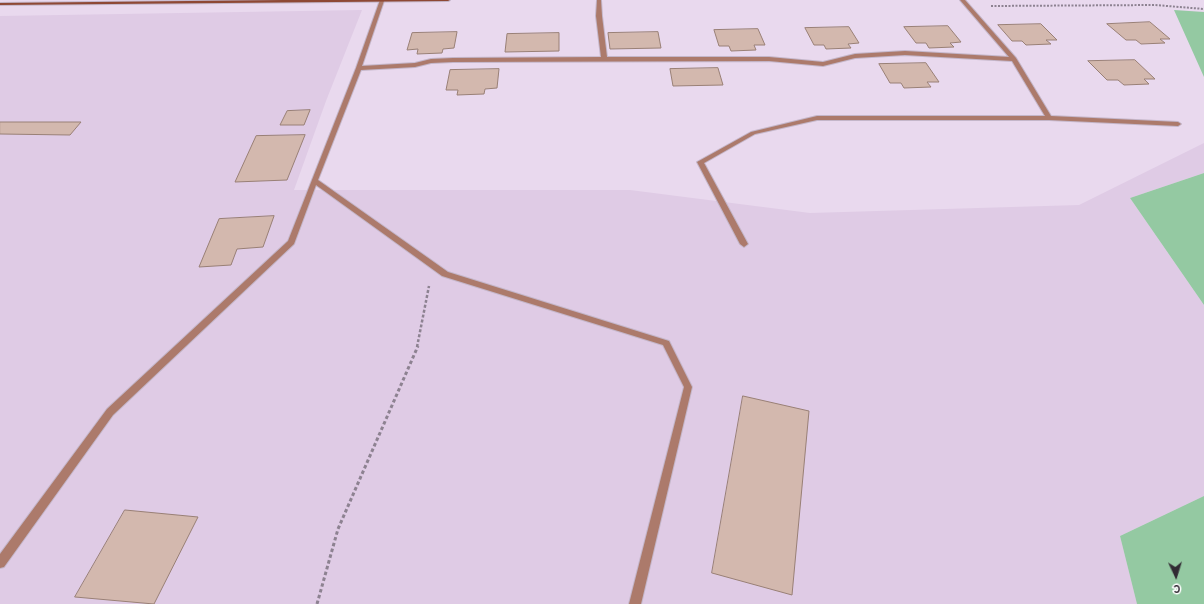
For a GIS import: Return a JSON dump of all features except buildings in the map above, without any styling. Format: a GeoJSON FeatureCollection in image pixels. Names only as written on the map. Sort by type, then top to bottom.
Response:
{"type":"FeatureCollection","features":[{"type":"Feature","properties":{"kind":"main road"},"geometry":{"type":"LineString","coordinates":[[0,4],[448,0]]}},
{"type":"Feature","properties":{"kind":"lane"},"geometry":{"type":"LineString","coordinates":[[600,0],[599,16],[604,59]]}},
{"type":"Feature","properties":{"kind":"lane"},"geometry":{"type":"LineString","coordinates":[[962,0],[1014,60],[1049,118]]}},
{"type":"Feature","properties":{"kind":"lane"},"geometry":{"type":"LineString","coordinates":[[0,563],[110,412],[291,242],[359,68],[382,1]]}},
{"type":"Feature","properties":{"kind":"lane"},"geometry":{"type":"LineString","coordinates":[[359,68],[415,65],[453,60],[769,60],[823,64],[855,56],[905,53],[1014,60]]}},
{"type":"Feature","properties":{"kind":"lane"},"geometry":{"type":"LineString","coordinates":[[744,244],[700,162],[753,133],[817,118],[1049,118],[1178,124]]}},
{"type":"Feature","properties":{"kind":"lane"},"geometry":{"type":"LineString","coordinates":[[314,181],[445,274],[666,343],[688,387],[635,604]]}},
{"type":"Feature","properties":{"kind":"path"},"geometry":{"type":"LineString","coordinates":[[967,6],[1155,5],[1204,9]]}},
{"type":"Feature","properties":{"kind":"path"},"geometry":{"type":"LineString","coordinates":[[317,604],[338,529],[417,349],[427,296],[435,267]]}},
{"type":"Feature","properties":{"kind":"shaded area"},"geometry":{"type":"Polygon","coordinates":[[[362,10],[326,101],[294,190],[630,190],[810,213],[1079,205],[1204,143],[1204,173],[1130,198],[1204,305],[1204,496],[1120,536],[1137,604],[0,604],[0,16],[362,10]]]}},
{"type":"Feature","properties":{"kind":"green space"},"geometry":{"type":"Polygon","coordinates":[[[1174,10],[1204,12],[1204,77],[1174,10]]]}},
{"type":"Feature","properties":{"kind":"green space"},"geometry":{"type":"Polygon","coordinates":[[[1204,173],[1204,305],[1130,198],[1204,173]]]}},
{"type":"Feature","properties":{"kind":"green space"},"geometry":{"type":"Polygon","coordinates":[[[1204,496],[1204,604],[1137,604],[1120,536],[1204,496]]]}}]}
